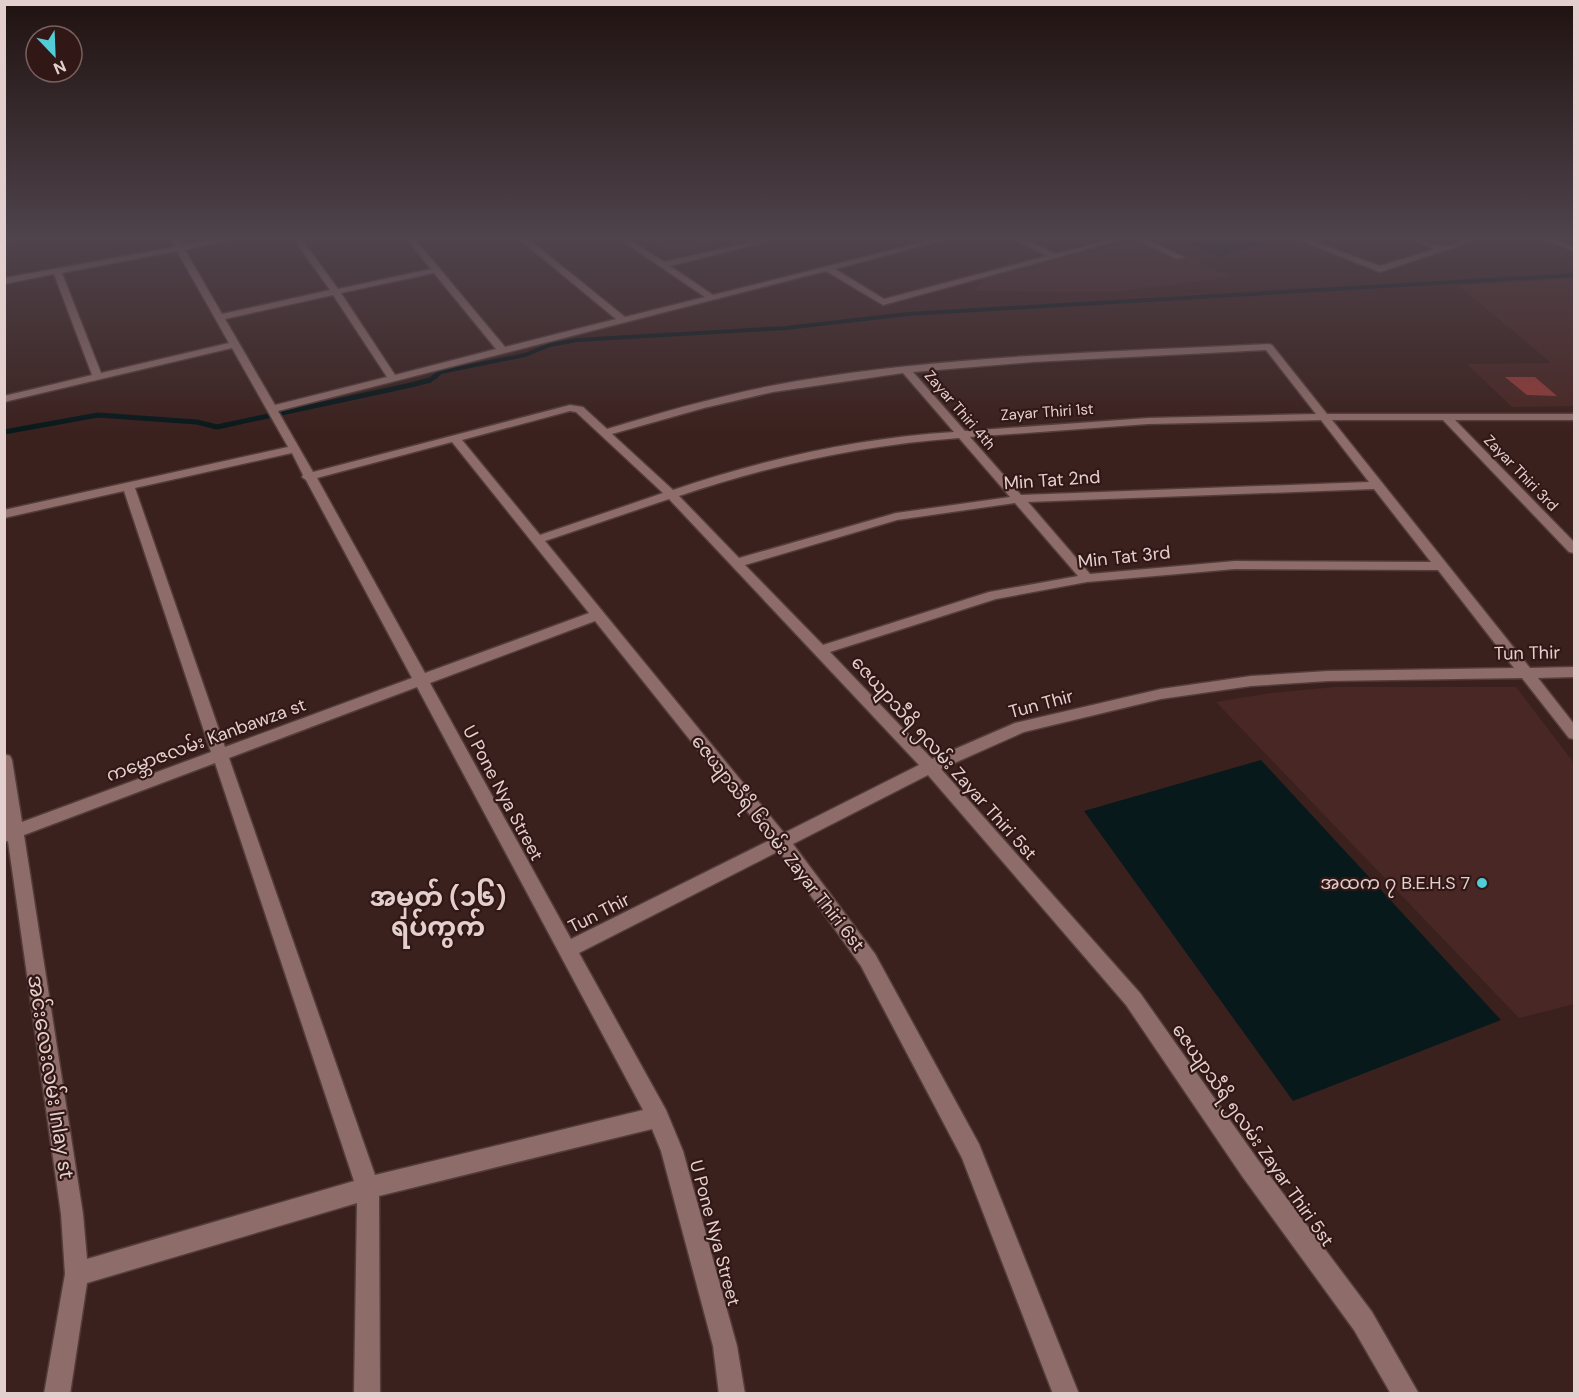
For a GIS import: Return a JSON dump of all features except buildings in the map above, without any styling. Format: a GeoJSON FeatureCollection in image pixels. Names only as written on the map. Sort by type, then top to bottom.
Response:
{"type":"FeatureCollection","features":[{"type":"Feature","properties":{"kind":"street"},"geometry":{"type":"LineString","coordinates":[[69,303],[97,376]]}},
{"type":"Feature","properties":{"kind":"street","name":"U Pone Nya Street"},"geometry":{"type":"LineString","coordinates":[[211,303],[295,449],[308,477],[658,1117],[672,1151],[725,1346],[732,1394]]}},
{"type":"Feature","properties":{"kind":"street"},"geometry":{"type":"LineString","coordinates":[[219,317],[283,303]]}},
{"type":"Feature","properties":{"kind":"street"},"geometry":{"type":"LineString","coordinates":[[343,303],[393,379]]}},
{"type":"Feature","properties":{"kind":"street"},"geometry":{"type":"LineString","coordinates":[[463,303],[502,350]]}},
{"type":"Feature","properties":{"kind":"street"},"geometry":{"type":"LineString","coordinates":[[602,303],[623,320]]}},
{"type":"Feature","properties":{"kind":"street"},"geometry":{"type":"LineString","coordinates":[[272,409],[687,303]]}},
{"type":"Feature","properties":{"kind":"street"},"geometry":{"type":"LineString","coordinates":[[4,399],[235,344]]}},
{"type":"Feature","properties":{"kind":"street"},"geometry":{"type":"LineString","coordinates":[[604,433],[715,400],[797,384],[906,370],[1014,360],[1269,347],[1575,734]]}},
{"type":"Feature","properties":{"kind":"street","name":"Zayar Thiri 4th"},"geometry":{"type":"LineString","coordinates":[[906,370],[1087,578]]}},
{"type":"Feature","properties":{"kind":"street","name":"ဇေယျာသီရိ ၅လမ်း Zayar Thiri 5st"},"geometry":{"type":"LineString","coordinates":[[308,477],[575,407],[670,494],[930,767],[1133,999],[1250,1168],[1363,1321],[1406,1394]]}},
{"type":"Feature","properties":{"kind":"street","name":"Zayar Thiri 1st"},"geometry":{"type":"LineString","coordinates":[[537,540],[670,494],[796,457],[910,438],[1148,421],[1324,417],[1572,419]]}},
{"type":"Feature","properties":{"kind":"street","name":"Zayar Thiri 3rd"},"geometry":{"type":"LineString","coordinates":[[1446,417],[1575,549]]}},
{"type":"Feature","properties":{"kind":"street","name":"ဇေယျာသီရိ ၆လမ်း Zayar Thiri 6st"},"geometry":{"type":"LineString","coordinates":[[455,439],[782,842],[868,960],[971,1152],[1066,1394]]}},
{"type":"Feature","properties":{"kind":"street"},"geometry":{"type":"LineString","coordinates":[[4,514],[295,449]]}},
{"type":"Feature","properties":{"kind":"street","name":"Min Tat 2nd"},"geometry":{"type":"LineString","coordinates":[[737,563],[896,517],[1018,499],[1378,485]]}},
{"type":"Feature","properties":{"kind":"street"},"geometry":{"type":"LineString","coordinates":[[128,486],[368,1188],[368,1394]]}},
{"type":"Feature","properties":{"kind":"street","name":"Min Tat 3rd"},"geometry":{"type":"LineString","coordinates":[[819,651],[994,595],[1087,578],[1234,565],[1442,566]]}},
{"type":"Feature","properties":{"kind":"street","name":"ကမ္ဘောဇလမ်း Kanbawza st"},"geometry":{"type":"LineString","coordinates":[[9,834],[597,615]]}},
{"type":"Feature","properties":{"kind":"street","name":"Tun Thir"},"geometry":{"type":"LineString","coordinates":[[566,951],[930,767],[1020,727],[1161,694],[1251,681],[1328,675],[1575,672]]}},
{"type":"Feature","properties":{"kind":"street","name":"အင်းလေးလမ်း Inlay st"},"geometry":{"type":"LineString","coordinates":[[4,760],[9,834],[72,1214],[77,1274],[57,1394]]}},
{"type":"Feature","properties":{"kind":"street"},"geometry":{"type":"LineString","coordinates":[[77,1274],[368,1188],[658,1117]]}},
{"type":"Feature","properties":{"kind":"shaded area"},"geometry":{"type":"Polygon","coordinates":[[[1480,303],[1574,303],[1574,406],[1512,407],[1467,364],[1551,363],[1480,303]]]}},
{"type":"Feature","properties":{"kind":"shaded area","name":"အထက ၇ B.E.H.S 7"},"geometry":{"type":"Polygon","coordinates":[[[1335,687],[1516,687],[1574,763],[1574,1004],[1519,1018],[1216,702],[1271,693],[1335,687]]]}},
{"type":"Feature","properties":{"kind":"shaded area"},"geometry":{"type":"Polygon","coordinates":[[[1261,760],[1501,1020],[1293,1101],[1084,811],[1261,760]]]}},
{"type":"Feature","properties":{"kind":"waterway"},"geometry":{"type":"LineString","coordinates":[[434,377],[441,372],[525,355],[550,345],[577,340],[786,328],[908,314],[1092,303]]}},
{"type":"Feature","properties":{"kind":"waterway"},"geometry":{"type":"LineString","coordinates":[[4,432],[98,415],[197,422],[217,427],[411,385],[436,376]]}},
{"type":"Feature","properties":{"kind":"place","name":"အထက ၇ B.E.H.S 7"},"geometry":{"type":"Point","coordinates":[1482,883]}},
{"type":"Feature","properties":{"kind":"district","name":"အမှတ် (၁၆) ရပ်ကွက်"},"geometry":{"type":"Point","coordinates":[438,912]}}]}
